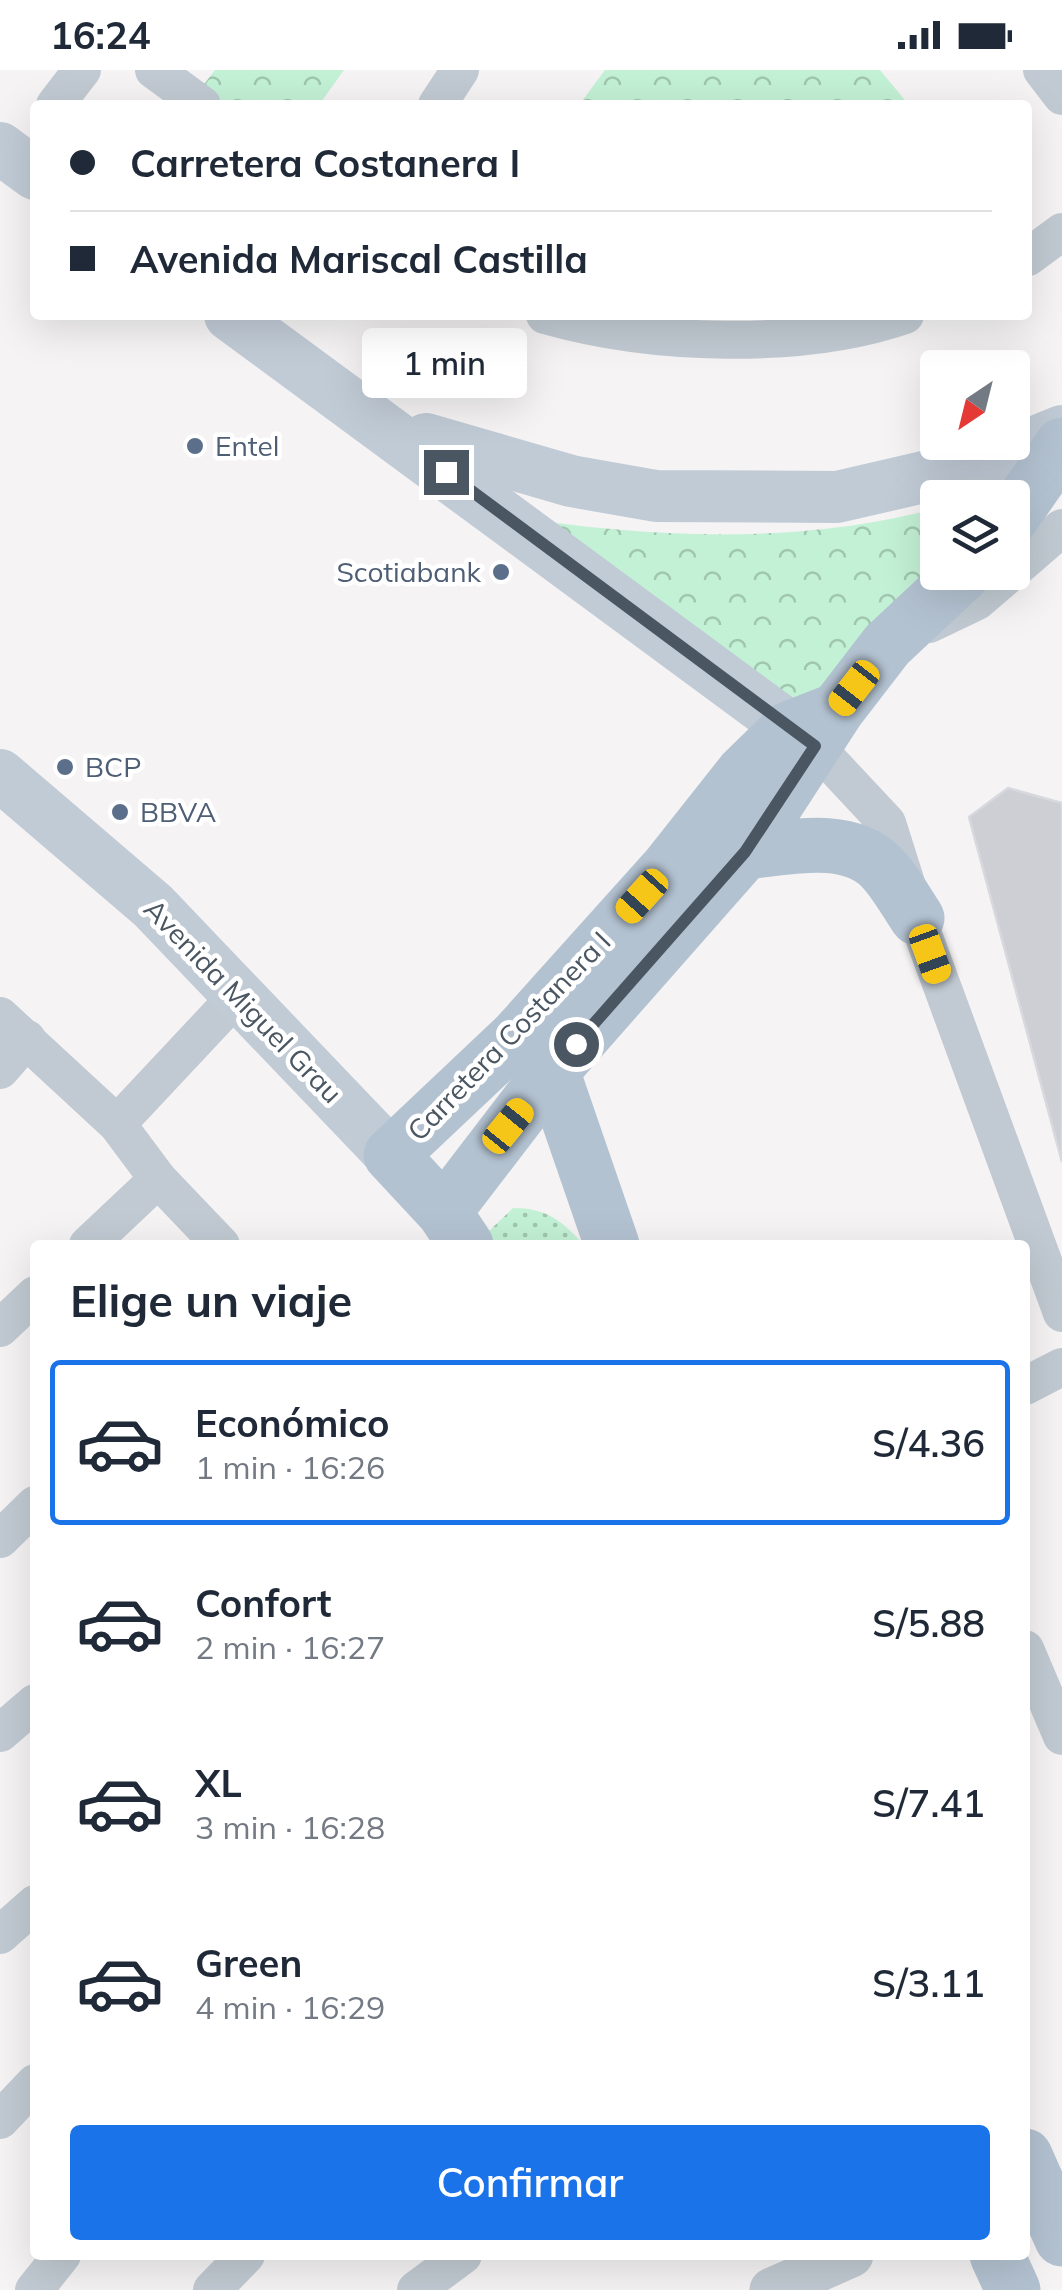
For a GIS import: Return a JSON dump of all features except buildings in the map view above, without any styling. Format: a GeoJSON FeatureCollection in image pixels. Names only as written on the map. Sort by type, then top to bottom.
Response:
{"type":"FeatureCollection","features":[{"type":"Feature","properties":{"kind":"main road"},"geometry":{"type":"LineString","coordinates":[[237,320],[814,728]]}},
{"type":"Feature","properties":{"kind":"main road"},"geometry":{"type":"LineString","coordinates":[[383,426],[571,481],[656,496],[837,496],[984,462],[1062,431]]}},
{"type":"Feature","properties":{"kind":"main road"},"geometry":{"type":"LineString","coordinates":[[1030,491],[1062,445]]}},
{"type":"Feature","properties":{"kind":"main road","name":"Carretera Costanera I"},"geometry":{"type":"LineString","coordinates":[[455,1228],[552,1071],[745,852],[814,728],[886,646],[946,590]]}},
{"type":"Feature","properties":{"kind":"main road","name":"Carretera Costanera I"},"geometry":{"type":"LineString","coordinates":[[391,1156],[517,1036],[667,869],[743,773],[814,728]]}},
{"type":"Feature","properties":{"kind":"main road","name":"Avenida Miguel Grau"},"geometry":{"type":"LineString","coordinates":[[0,775],[153,906],[455,1228]]}},
{"type":"Feature","properties":{"kind":"main road"},"geometry":{"type":"LineString","coordinates":[[745,852],[817,845],[854,852],[880,865],[917,918]]}},
{"type":"Feature","properties":{"kind":"main road"},"geometry":{"type":"LineString","coordinates":[[552,1071],[610,1240]]}},
{"type":"Feature","properties":{"kind":"main road"},"geometry":{"type":"LineString","coordinates":[[1030,2167],[1062,2239]]}},
{"type":"Feature","properties":{"kind":"main road"},"geometry":{"type":"LineString","coordinates":[[999,2260],[1013,2290]]}},
{"type":"Feature","properties":{"kind":"street"},"geometry":{"type":"LineString","coordinates":[[59,100],[82,70]]}},
{"type":"Feature","properties":{"kind":"street"},"geometry":{"type":"LineString","coordinates":[[154,70],[195,100]]}},
{"type":"Feature","properties":{"kind":"street"},"geometry":{"type":"LineString","coordinates":[[440,100],[460,70]]}},
{"type":"Feature","properties":{"kind":"street"},"geometry":{"type":"LineString","coordinates":[[1042,70],[1062,96]]}},
{"type":"Feature","properties":{"kind":"street"},"geometry":{"type":"LineString","coordinates":[[1032,254],[1062,232]]}},
{"type":"Feature","properties":{"kind":"street"},"geometry":{"type":"LineString","coordinates":[[570,320],[652,336],[735,338],[816,333],[880,320]]}},
{"type":"Feature","properties":{"kind":"street"},"geometry":{"type":"LineString","coordinates":[[1030,556],[1062,528]]}},
{"type":"Feature","properties":{"kind":"street"},"geometry":{"type":"LineString","coordinates":[[886,646],[990,590]]}},
{"type":"Feature","properties":{"kind":"street"},"geometry":{"type":"LineString","coordinates":[[814,728],[887,824],[917,918],[1062,1313]]}},
{"type":"Feature","properties":{"kind":"street"},"geometry":{"type":"LineString","coordinates":[[117,1124],[236,997]]}},
{"type":"Feature","properties":{"kind":"street"},"geometry":{"type":"LineString","coordinates":[[0,1070],[14,1028],[117,1124],[158,1179],[216,1240]]}},
{"type":"Feature","properties":{"kind":"street"},"geometry":{"type":"LineString","coordinates":[[93,1240],[158,1179]]}},
{"type":"Feature","properties":{"kind":"street"},"geometry":{"type":"LineString","coordinates":[[0,1328],[30,1300]]}},
{"type":"Feature","properties":{"kind":"street"},"geometry":{"type":"LineString","coordinates":[[1030,1383],[1062,1367]]}},
{"type":"Feature","properties":{"kind":"street"},"geometry":{"type":"LineString","coordinates":[[0,1538],[30,1510]]}},
{"type":"Feature","properties":{"kind":"street"},"geometry":{"type":"LineString","coordinates":[[1030,1660],[1062,1736]]}},
{"type":"Feature","properties":{"kind":"street"},"geometry":{"type":"LineString","coordinates":[[0,1733],[30,1706]]}},
{"type":"Feature","properties":{"kind":"street"},"geometry":{"type":"LineString","coordinates":[[0,1935],[30,1908]]}},
{"type":"Feature","properties":{"kind":"street"},"geometry":{"type":"LineString","coordinates":[[0,2120],[30,2088]]}},
{"type":"Feature","properties":{"kind":"street"},"geometry":{"type":"LineString","coordinates":[[34,2290],[58,2260]]}},
{"type":"Feature","properties":{"kind":"street"},"geometry":{"type":"LineString","coordinates":[[212,2290],[241,2260]]}},
{"type":"Feature","properties":{"kind":"street"},"geometry":{"type":"LineString","coordinates":[[416,2290],[456,2260]]}},
{"type":"Feature","properties":{"kind":"green space"},"geometry":{"type":"Polygon","coordinates":[[[215,70],[344,70],[323,100],[221,100],[202,87],[215,70]]]}},
{"type":"Feature","properties":{"kind":"green space"},"geometry":{"type":"Polygon","coordinates":[[[605,70],[880,70],[905,100],[583,100],[605,70]]]}},
{"type":"Feature","properties":{"kind":"green space"},"geometry":{"type":"Polygon","coordinates":[[[920,512],[923,590],[812,713],[502,515],[610,529],[720,534],[775,533],[920,512]]]}},
{"type":"Feature","properties":{"kind":"green space"},"geometry":{"type":"Polygon","coordinates":[[[513,1208],[535,1210],[553,1218],[579,1240],[487,1240],[488,1232],[513,1208]]]}},
{"type":"Feature","properties":{"kind":"place","name":"Entel"},"geometry":{"type":"Point","coordinates":[195,446]}},
{"type":"Feature","properties":{"kind":"place","name":"Scotiabank"},"geometry":{"type":"Point","coordinates":[501,572]}},
{"type":"Feature","properties":{"kind":"place","name":"BCP"},"geometry":{"type":"Point","coordinates":[65,767]}},
{"type":"Feature","properties":{"kind":"place","name":"BBVA"},"geometry":{"type":"Point","coordinates":[120,812]}},
{"type":"Feature","properties":{"kind":"route"},"geometry":{"type":"LineString","coordinates":[[446,472],[815,746],[745,852],[576,1044]]}}]}
